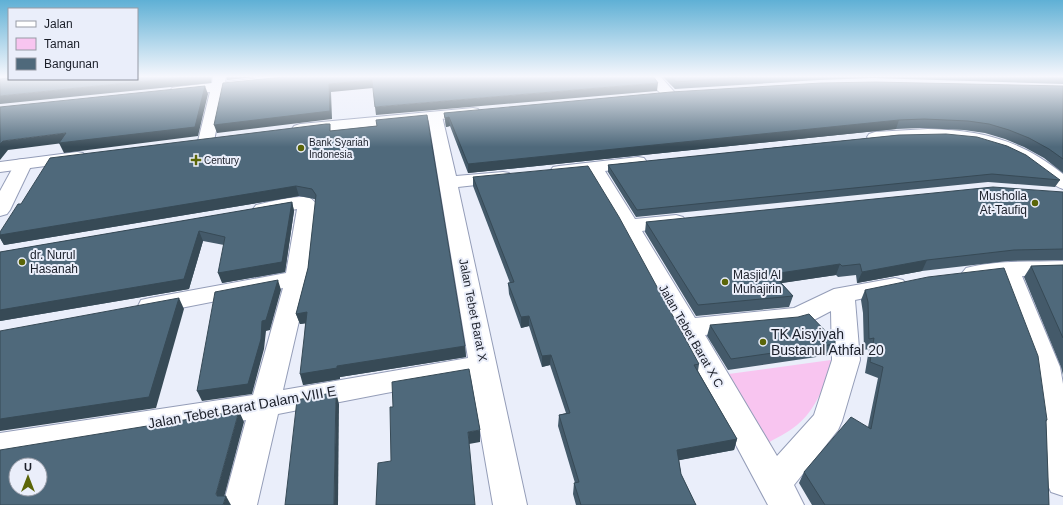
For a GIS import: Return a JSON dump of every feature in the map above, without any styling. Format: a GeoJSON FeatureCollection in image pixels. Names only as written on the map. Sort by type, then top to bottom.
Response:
{"type":"FeatureCollection","features":[{"type":"Feature","properties":{"kind":"street"},"geometry":{"type":"LineString","coordinates":[[206,141],[215,100]]}},
{"type":"Feature","properties":{"kind":"street"},"geometry":{"type":"LineString","coordinates":[[282,131],[490,111]]}},
{"type":"Feature","properties":{"kind":"street","name":"Jalan Tebet Barat X"},"geometry":{"type":"LineString","coordinates":[[435,116],[510,505]]}},
{"type":"Feature","properties":{"kind":"street"},"geometry":{"type":"LineString","coordinates":[[856,139],[950,133],[973,136],[1017,150],[1037,162],[1058,191]]}},
{"type":"Feature","properties":{"kind":"street"},"geometry":{"type":"LineString","coordinates":[[0,167],[92,155]]}},
{"type":"Feature","properties":{"kind":"street"},"geometry":{"type":"LineString","coordinates":[[541,173],[658,160]]}},
{"type":"Feature","properties":{"kind":"street"},"geometry":{"type":"LineString","coordinates":[[0,210],[23,164]]}},
{"type":"Feature","properties":{"kind":"street","name":"Jalan Tebet Barat X C"},"geometry":{"type":"LineString","coordinates":[[594,167],[781,494]]}},
{"type":"Feature","properties":{"kind":"street"},"geometry":{"type":"LineString","coordinates":[[448,182],[518,175]]}},
{"type":"Feature","properties":{"kind":"street"},"geometry":{"type":"LineString","coordinates":[[240,505],[297,278],[307,205],[305,203],[299,203],[244,212]]}},
{"type":"Feature","properties":{"kind":"street"},"geometry":{"type":"LineString","coordinates":[[629,226],[692,220]]}},
{"type":"Feature","properties":{"kind":"street"},"geometry":{"type":"LineString","coordinates":[[953,276],[1008,269],[1063,268]]}},
{"type":"Feature","properties":{"kind":"street"},"geometry":{"type":"LineString","coordinates":[[1008,269],[1046,367],[1063,481]]}},
{"type":"Feature","properties":{"kind":"street"},"geometry":{"type":"LineString","coordinates":[[127,310],[297,278]]}},
{"type":"Feature","properties":{"kind":"street"},"geometry":{"type":"LineString","coordinates":[[686,328],[794,317],[843,295],[915,281]]}},
{"type":"Feature","properties":{"kind":"street"},"geometry":{"type":"LineString","coordinates":[[781,494],[827,421],[846,360],[843,295]]}},
{"type":"Feature","properties":{"kind":"street","name":"Jalan Tebet Barat Dalam VIII E"},"geometry":{"type":"LineString","coordinates":[[0,447],[265,405],[386,382],[483,366]]}},
{"type":"Feature","properties":{"kind":"green space"},"geometry":{"type":"Polygon","coordinates":[[[831,360],[824,386],[809,412],[793,428],[765,445],[721,375],[831,360]]]}},
{"type":"Feature","properties":{"kind":"building"},"geometry":{"type":"Polygon","coordinates":[[[73,100],[202,100],[195,127],[59,143],[66,133],[3,141],[0,144],[0,107],[73,100]]]}},
{"type":"Feature","properties":{"kind":"building"},"geometry":{"type":"Polygon","coordinates":[[[219,100],[330,100],[330,111],[214,125],[219,100]]]}},
{"type":"Feature","properties":{"kind":"building"},"geometry":{"type":"Polygon","coordinates":[[[374,100],[463,100],[375,107],[374,100]]]}},
{"type":"Feature","properties":{"kind":"building"},"geometry":{"type":"Polygon","coordinates":[[[589,100],[1063,100],[1063,159],[1029,138],[989,124],[968,121],[924,119],[899,120],[468,164],[449,117],[445,118],[444,113],[589,100]]]}},
{"type":"Feature","properties":{"kind":"building"},"geometry":{"type":"Polygon","coordinates":[[[427,115],[465,346],[337,366],[337,368],[300,374],[307,312],[296,314],[308,268],[316,195],[312,189],[296,186],[0,235],[0,232],[18,204],[21,204],[50,158],[326,124],[330,124],[330,131],[377,126],[376,120],[427,115]]]}},
{"type":"Feature","properties":{"kind":"building"},"geometry":{"type":"Polygon","coordinates":[[[946,134],[977,137],[1007,146],[1026,155],[1060,180],[992,174],[637,210],[608,165],[899,135],[946,134]]]}},
{"type":"Feature","properties":{"kind":"building"},"geometry":{"type":"Polygon","coordinates":[[[588,166],[619,217],[699,364],[694,365],[737,439],[677,450],[681,474],[696,505],[581,505],[574,483],[579,482],[559,415],[570,413],[551,355],[542,356],[529,316],[521,317],[508,283],[514,282],[473,177],[588,166]]]}},
{"type":"Feature","properties":{"kind":"building"},"geometry":{"type":"Polygon","coordinates":[[[993,187],[1063,192],[1063,249],[1014,250],[927,260],[862,272],[860,264],[842,266],[840,264],[773,274],[793,296],[698,305],[646,222],[993,187]]]}},
{"type":"Feature","properties":{"kind":"building"},"geometry":{"type":"Polygon","coordinates":[[[292,202],[282,262],[218,273],[225,237],[199,231],[184,279],[0,310],[0,252],[292,202]]]}},
{"type":"Feature","properties":{"kind":"building"},"geometry":{"type":"Polygon","coordinates":[[[1063,265],[1063,338],[1031,266],[1063,265]]]}},
{"type":"Feature","properties":{"kind":"building"},"geometry":{"type":"Polygon","coordinates":[[[1004,268],[1038,356],[1047,420],[1049,505],[825,505],[804,472],[851,417],[871,429],[883,367],[870,362],[874,338],[869,339],[868,302],[865,290],[928,277],[1004,268]]]}},
{"type":"Feature","properties":{"kind":"building"},"geometry":{"type":"Polygon","coordinates":[[[278,280],[266,320],[262,321],[261,339],[248,384],[197,391],[215,292],[278,280]]]}},
{"type":"Feature","properties":{"kind":"building"},"geometry":{"type":"Polygon","coordinates":[[[179,298],[149,397],[0,419],[0,331],[179,298]]]}},
{"type":"Feature","properties":{"kind":"building","name":"TK Aisyiyah Bustanul Athfal 20"},"geometry":{"type":"Polygon","coordinates":[[[809,314],[835,341],[835,344],[731,359],[710,325],[798,317],[809,314]]]}},
{"type":"Feature","properties":{"kind":"building"},"geometry":{"type":"Polygon","coordinates":[[[469,369],[480,430],[468,432],[475,505],[376,505],[378,463],[391,461],[390,407],[393,407],[392,382],[469,369]]]}},
{"type":"Feature","properties":{"kind":"building"},"geometry":{"type":"Polygon","coordinates":[[[336,392],[334,505],[285,505],[297,400],[336,392]]]}},
{"type":"Feature","properties":{"kind":"building"},"geometry":{"type":"Polygon","coordinates":[[[239,411],[216,494],[217,496],[226,496],[223,505],[0,505],[0,450],[239,411]]]}},
{"type":"Feature","properties":{"kind":"place","name":"Bank Syariah Indonesia"},"geometry":{"type":"Point","coordinates":[301,148]}},
{"type":"Feature","properties":{"kind":"place","name":"Century"},"geometry":{"type":"Point","coordinates":[196,160]}},
{"type":"Feature","properties":{"kind":"place","name":"Musholla At-Taufiq"},"geometry":{"type":"Point","coordinates":[1035,203]}},
{"type":"Feature","properties":{"kind":"place","name":"dr. Nurul Hasanah"},"geometry":{"type":"Point","coordinates":[22,262]}},
{"type":"Feature","properties":{"kind":"place","name":"Masjid Al Muhajirin"},"geometry":{"type":"Point","coordinates":[725,282]}},
{"type":"Feature","properties":{"kind":"place","name":"TK Aisyiyah Bustanul Athfal 20"},"geometry":{"type":"Point","coordinates":[763,342]}}]}
